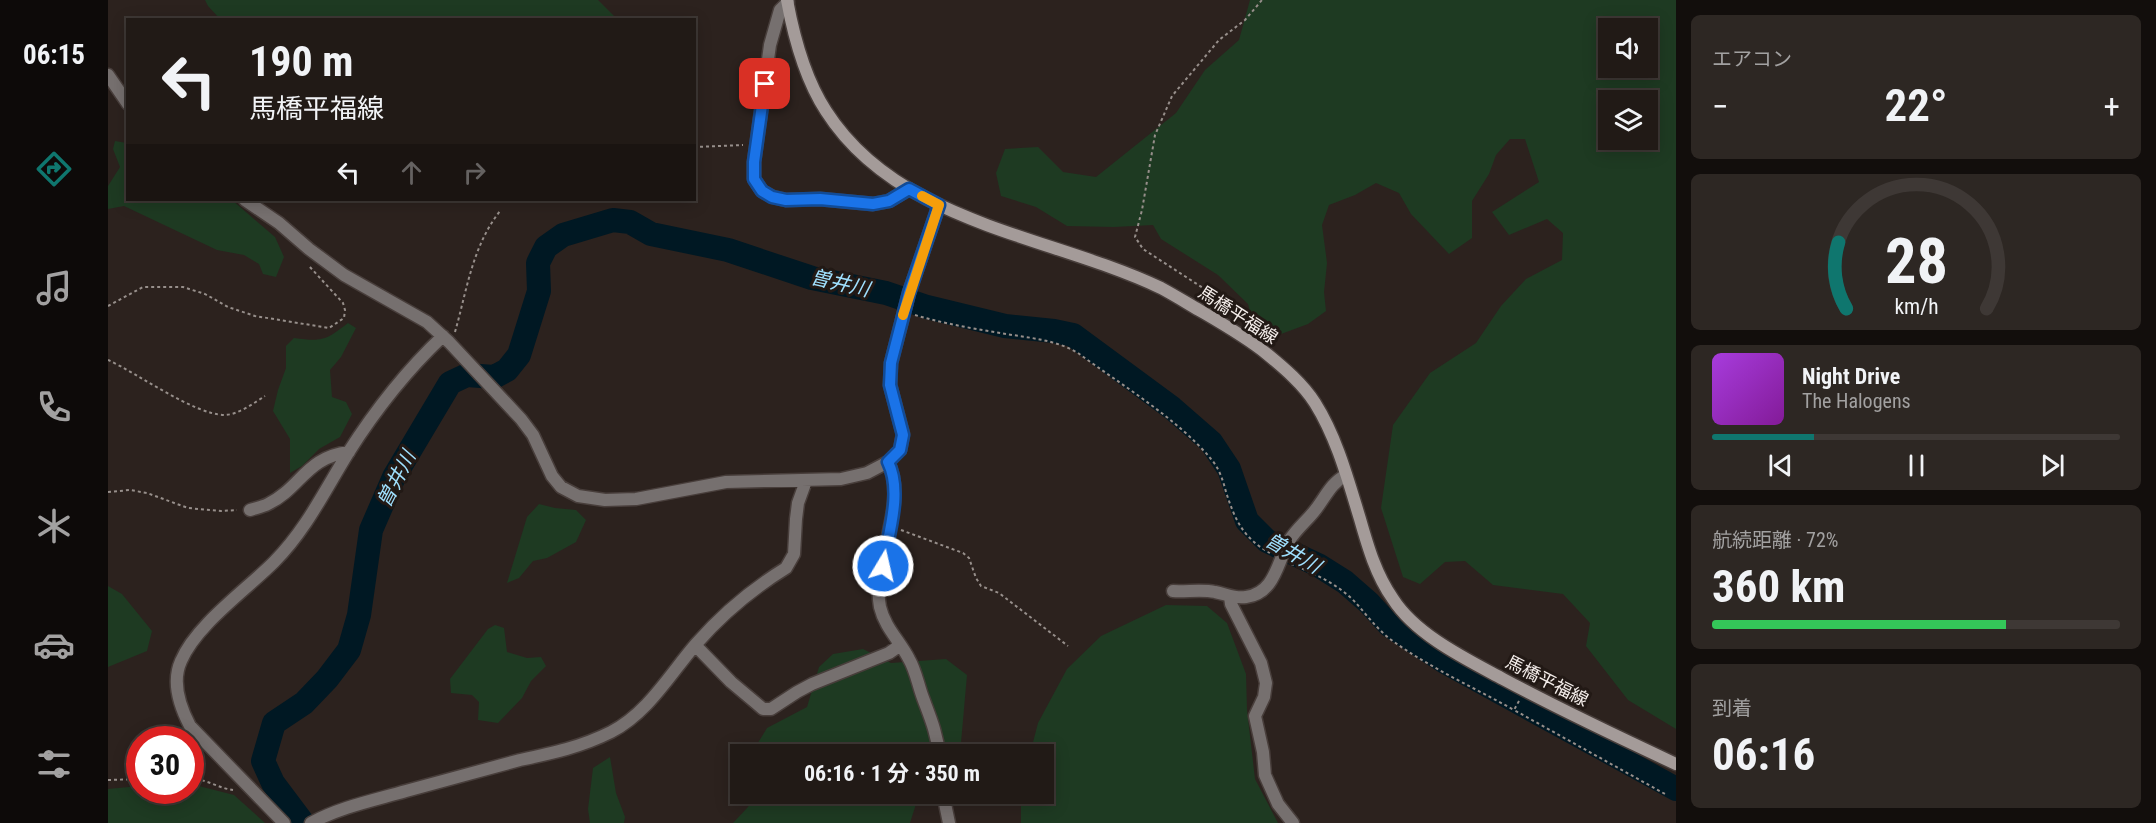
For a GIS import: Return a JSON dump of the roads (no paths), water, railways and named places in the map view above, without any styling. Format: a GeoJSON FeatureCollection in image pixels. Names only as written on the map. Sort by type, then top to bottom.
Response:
{"type":"FeatureCollection","features":[{"type":"Feature","properties":{"kind":"main road","name":"馬橋平福線"},"geometry":{"type":"LineString","coordinates":[[788,1],[791,22],[805,68],[826,112],[863,156],[885,174],[939,205],[1162,289],[1241,335],[1294,379],[1314,401],[1329,428],[1346,474],[1369,551],[1382,582],[1405,615],[1422,630],[1473,663],[1557,707],[1676,764]]}},
{"type":"Feature","properties":{"kind":"street"},"geometry":{"type":"LineString","coordinates":[[788,1],[780,10],[770,45],[754,179],[762,191],[772,197],[786,200],[820,199],[873,204],[889,201],[909,189]]}},
{"type":"Feature","properties":{"kind":"street"},"geometry":{"type":"LineString","coordinates":[[108,75],[126,101]]}},
{"type":"Feature","properties":{"kind":"street"},"geometry":{"type":"LineString","coordinates":[[246,201],[279,223],[344,275],[427,322],[446,339],[521,419],[533,435],[552,476],[561,488],[578,496],[605,500],[636,499],[726,482],[806,481],[849,477],[867,473],[888,462],[900,450],[903,435],[890,385],[891,363],[909,293],[939,205]]}},
{"type":"Feature","properties":{"kind":"street"},"geometry":{"type":"LineString","coordinates":[[284,823],[190,726],[180,707],[177,683],[180,662],[194,640],[276,561],[299,533],[349,452],[420,358],[446,339]]}},
{"type":"Feature","properties":{"kind":"street"},"geometry":{"type":"LineString","coordinates":[[250,510],[267,505],[283,494],[317,462],[334,454],[349,452]]}},
{"type":"Feature","properties":{"kind":"street"},"geometry":{"type":"LineString","coordinates":[[888,462],[894,483],[890,526],[880,586],[880,606],[885,622],[915,670],[938,744]]}},
{"type":"Feature","properties":{"kind":"street"},"geometry":{"type":"LineString","coordinates":[[1173,591],[1214,591],[1230,597],[1244,598],[1258,595],[1270,585],[1288,543],[1317,508],[1328,489],[1346,474]]}},
{"type":"Feature","properties":{"kind":"street"},"geometry":{"type":"LineString","coordinates":[[311,823],[373,800],[447,778],[562,752],[612,732],[627,722],[645,706],[695,645],[740,600],[786,568],[792,561],[798,503],[806,481]]}},
{"type":"Feature","properties":{"kind":"street"},"geometry":{"type":"LineString","coordinates":[[1230,597],[1231,604],[1261,663],[1266,683],[1264,697],[1255,716],[1263,752],[1264,775],[1278,804],[1293,823]]}},
{"type":"Feature","properties":{"kind":"street"},"geometry":{"type":"LineString","coordinates":[[695,645],[731,682],[763,709],[771,709],[796,692],[889,653],[899,646]]}},
{"type":"Feature","properties":{"kind":"street"},"geometry":{"type":"LineString","coordinates":[[945,804],[949,823]]}},
{"type":"Feature","properties":{"kind":"waterway","name":"曽井川"},"geometry":{"type":"LineString","coordinates":[[303,823],[273,783],[263,761],[274,723],[304,703],[327,679],[349,650],[359,615],[371,530],[394,477],[450,383],[467,375],[494,377],[507,370],[519,355],[539,291],[538,263],[546,247],[563,235],[613,220],[630,222],[651,234],[728,250],[812,278],[886,293],[927,307],[1005,326],[1073,335],[1172,408],[1211,442],[1229,469],[1247,521],[1267,541],[1318,565],[1345,582],[1389,625],[1445,662],[1676,789]]}}]}
